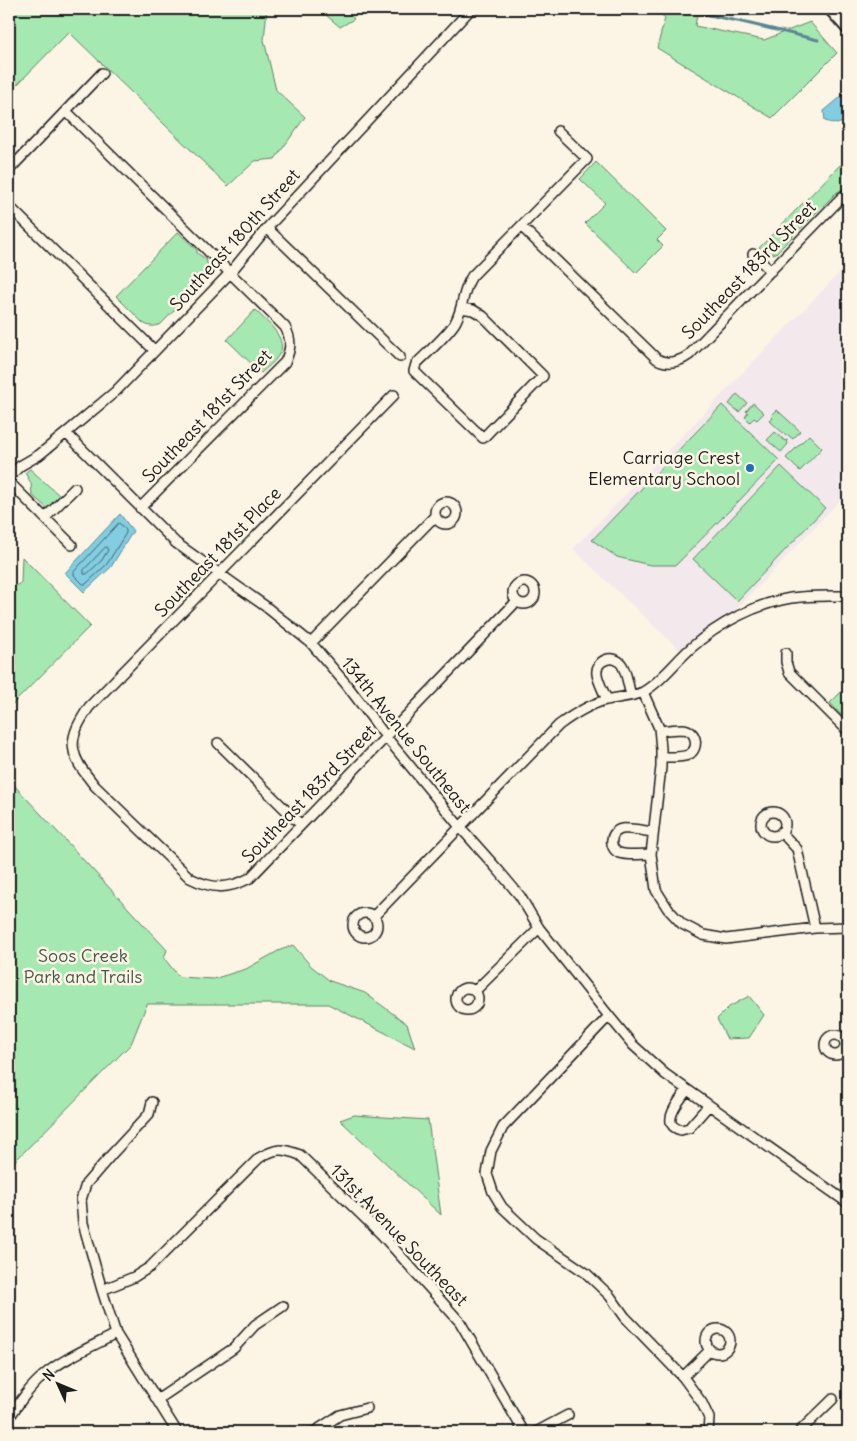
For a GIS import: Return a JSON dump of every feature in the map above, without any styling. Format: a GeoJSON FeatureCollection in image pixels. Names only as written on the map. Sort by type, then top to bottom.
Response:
{"type":"FeatureCollection","features":[{"type":"Feature","properties":{"kind":"main road"},"geometry":{"type":"LineString","coordinates":[[831,9],[848,28]]}},
{"type":"Feature","properties":{"kind":"street","name":"Southeast 180th Street"},"geometry":{"type":"LineString","coordinates":[[9,477],[20,466],[39,455],[116,391],[230,273],[267,228],[471,9]]}},
{"type":"Feature","properties":{"kind":"street"},"geometry":{"type":"LineString","coordinates":[[9,170],[102,74]]}},
{"type":"Feature","properties":{"kind":"street"},"geometry":{"type":"LineString","coordinates":[[66,111],[230,273]]}},
{"type":"Feature","properties":{"kind":"street"},"geometry":{"type":"LineString","coordinates":[[461,308],[472,310],[483,316],[543,376],[483,438],[414,371],[416,364],[453,326],[461,308],[465,288],[472,276],[587,158],[558,131]]}},
{"type":"Feature","properties":{"kind":"street","name":"Southeast 183rd Street"},"geometry":{"type":"LineString","coordinates":[[521,226],[663,363],[681,361],[689,355],[848,193]]}},
{"type":"Feature","properties":{"kind":"street"},"geometry":{"type":"LineString","coordinates":[[9,206],[155,351]]}},
{"type":"Feature","properties":{"kind":"street"},"geometry":{"type":"LineString","coordinates":[[267,228],[400,357]]}},
{"type":"Feature","properties":{"kind":"street"},"geometry":{"type":"LineString","coordinates":[[754,254],[771,270]]}},
{"type":"Feature","properties":{"kind":"street","name":"Southeast 181st Street"},"geometry":{"type":"LineString","coordinates":[[140,508],[285,362],[289,352],[291,343],[285,327],[230,273]]}},
{"type":"Feature","properties":{"kind":"street","name":"Southeast 181st Place"},"geometry":{"type":"LineString","coordinates":[[220,887],[201,884],[190,878],[94,785],[81,768],[73,751],[74,738],[80,721],[89,708],[394,395]]}},
{"type":"Feature","properties":{"kind":"street","name":"134th Avenue Southeast"},"geometry":{"type":"LineString","coordinates":[[66,433],[176,543],[265,606],[311,644],[346,684],[387,738],[460,827],[520,896],[539,928],[609,1016],[640,1051],[665,1074],[848,1203]]}},
{"type":"Feature","properties":{"kind":"street"},"geometry":{"type":"LineString","coordinates":[[9,482],[72,545]]}},
{"type":"Feature","properties":{"kind":"street"},"geometry":{"type":"LineString","coordinates":[[45,518],[75,488]]}},
{"type":"Feature","properties":{"kind":"street"},"geometry":{"type":"LineString","coordinates":[[311,644],[435,516]]}},
{"type":"Feature","properties":{"kind":"street"},"geometry":{"type":"LineString","coordinates":[[373,917],[559,725],[582,709],[607,700],[643,692],[704,637],[738,616],[765,605],[791,598],[848,596]]}},
{"type":"Feature","properties":{"kind":"street","name":"Southeast 183rd Street"},"geometry":{"type":"LineString","coordinates":[[220,887],[237,885],[250,878],[516,602]]}},
{"type":"Feature","properties":{"kind":"street"},"geometry":{"type":"LineString","coordinates":[[786,652],[789,672],[848,731]]}},
{"type":"Feature","properties":{"kind":"street"},"geometry":{"type":"LineString","coordinates":[[607,700],[597,674],[599,664],[608,659],[618,661],[622,665],[631,696]]}},
{"type":"Feature","properties":{"kind":"street"},"geometry":{"type":"LineString","coordinates":[[643,692],[660,731],[661,757],[651,854],[656,890],[668,909],[682,924],[703,935],[726,939],[815,928],[848,927]]}},
{"type":"Feature","properties":{"kind":"street"},"geometry":{"type":"LineString","coordinates":[[660,731],[687,730],[694,736],[696,744],[693,752],[685,756],[661,757]]}},
{"type":"Feature","properties":{"kind":"street"},"geometry":{"type":"LineString","coordinates":[[218,743],[301,825]]}},
{"type":"Feature","properties":{"kind":"street"},"geometry":{"type":"LineString","coordinates":[[651,854],[620,853],[614,848],[611,841],[615,833],[622,829],[654,832]]}},
{"type":"Feature","properties":{"kind":"street"},"geometry":{"type":"LineString","coordinates":[[781,832],[797,849],[815,928]]}},
{"type":"Feature","properties":{"kind":"street"},"geometry":{"type":"LineString","coordinates":[[475,991],[539,928]]}},
{"type":"Feature","properties":{"kind":"street"},"geometry":{"type":"LineString","coordinates":[[609,1016],[503,1127],[491,1152],[487,1174],[493,1192],[502,1207],[536,1239],[586,1273],[610,1296],[625,1318],[683,1377],[702,1403],[709,1418],[708,1432]]}},
{"type":"Feature","properties":{"kind":"street"},"geometry":{"type":"LineString","coordinates":[[687,1090],[671,1115],[671,1124],[677,1129],[689,1128],[708,1105]]}},
{"type":"Feature","properties":{"kind":"street"},"geometry":{"type":"LineString","coordinates":[[152,1102],[149,1114],[86,1184],[81,1200],[83,1222],[116,1334],[177,1432]]}},
{"type":"Feature","properties":{"kind":"street","name":"131st Avenue Southeast"},"geometry":{"type":"LineString","coordinates":[[102,1290],[134,1277],[150,1267],[259,1158],[272,1150],[285,1149],[300,1155],[374,1227],[460,1322],[524,1432]]}},
{"type":"Feature","properties":{"kind":"street"},"geometry":{"type":"LineString","coordinates":[[157,1400],[234,1348],[255,1325],[283,1306]]}},
{"type":"Feature","properties":{"kind":"street"},"geometry":{"type":"LineString","coordinates":[[9,1418],[23,1396],[43,1376],[69,1359],[116,1334]]}},
{"type":"Feature","properties":{"kind":"street"},"geometry":{"type":"LineString","coordinates":[[683,1377],[710,1350]]}},
{"type":"Feature","properties":{"kind":"street"},"geometry":{"type":"LineString","coordinates":[[800,1432],[833,1399]]}},
{"type":"Feature","properties":{"kind":"street"},"geometry":{"type":"LineString","coordinates":[[314,1432],[340,1415],[367,1408]]}},
{"type":"Feature","properties":{"kind":"street"},"geometry":{"type":"LineString","coordinates":[[536,1432],[568,1415]]}},
{"type":"Feature","properties":{"kind":"shaded area","name":"Carriage Crest Elementary School"},"geometry":{"type":"Polygon","coordinates":[[[848,264],[848,492],[689,659],[573,549],[848,264]]]}},
{"type":"Feature","properties":{"kind":"green space"},"geometry":{"type":"Polygon","coordinates":[[[9,9],[267,9],[264,40],[276,90],[305,117],[275,159],[255,161],[228,186],[69,32],[9,93],[9,9]]]}},
{"type":"Feature","properties":{"kind":"green space"},"geometry":{"type":"Polygon","coordinates":[[[319,9],[346,9],[354,19],[340,27],[319,9]]]}},
{"type":"Feature","properties":{"kind":"green space"},"geometry":{"type":"Polygon","coordinates":[[[655,9],[698,9],[695,26],[764,40],[810,22],[837,53],[772,118],[657,48],[665,18],[655,9]]]}},
{"type":"Feature","properties":{"kind":"green space"},"geometry":{"type":"Polygon","coordinates":[[[848,160],[848,185],[835,194],[776,253],[765,253],[759,248],[840,165],[842,166],[848,160]]]}},
{"type":"Feature","properties":{"kind":"green space"},"geometry":{"type":"Polygon","coordinates":[[[596,162],[666,231],[657,240],[663,246],[636,273],[585,223],[605,203],[580,179],[596,162]]]}},
{"type":"Feature","properties":{"kind":"green space"},"geometry":{"type":"Polygon","coordinates":[[[178,232],[197,250],[197,253],[206,259],[209,270],[207,277],[161,324],[148,325],[143,323],[116,296],[178,232]]]}},
{"type":"Feature","properties":{"kind":"green space"},"geometry":{"type":"Polygon","coordinates":[[[255,310],[275,331],[281,343],[281,350],[276,359],[261,373],[227,340],[255,310]]]}},
{"type":"Feature","properties":{"kind":"green space"},"geometry":{"type":"Polygon","coordinates":[[[737,394],[747,403],[739,412],[729,404],[737,394]]]}},
{"type":"Feature","properties":{"kind":"green space"},"geometry":{"type":"Polygon","coordinates":[[[753,403],[764,413],[757,420],[754,418],[750,422],[745,417],[748,413],[746,411],[753,403]]]}},
{"type":"Feature","properties":{"kind":"green space"},"geometry":{"type":"Polygon","coordinates":[[[722,405],[779,460],[676,565],[650,565],[617,557],[592,540],[722,405]]]}},
{"type":"Feature","properties":{"kind":"green space"},"geometry":{"type":"Polygon","coordinates":[[[777,410],[800,431],[793,439],[788,435],[786,436],[770,421],[773,418],[771,416],[777,410]]]}},
{"type":"Feature","properties":{"kind":"green space"},"geometry":{"type":"Polygon","coordinates":[[[775,432],[785,441],[788,441],[788,444],[781,452],[767,440],[775,432]]]}},
{"type":"Feature","properties":{"kind":"green space"},"geometry":{"type":"Polygon","coordinates":[[[809,435],[822,448],[800,471],[786,458],[809,435]]]}},
{"type":"Feature","properties":{"kind":"green space"},"geometry":{"type":"Polygon","coordinates":[[[781,466],[825,508],[737,601],[693,559],[781,466]]]}},
{"type":"Feature","properties":{"kind":"green space"},"geometry":{"type":"Polygon","coordinates":[[[30,469],[60,496],[48,509],[32,495],[31,483],[25,473],[30,469]]]}},
{"type":"Feature","properties":{"kind":"green space"},"geometry":{"type":"Polygon","coordinates":[[[22,557],[90,626],[9,708],[9,589],[21,583],[22,557]]]}},
{"type":"Feature","properties":{"kind":"green space"},"geometry":{"type":"Polygon","coordinates":[[[848,685],[848,722],[830,703],[848,685]]]}},
{"type":"Feature","properties":{"kind":"green space","name":"Soos Creek Park and Trails"},"geometry":{"type":"Polygon","coordinates":[[[9,761],[14,785],[167,950],[164,958],[179,977],[213,979],[246,969],[293,945],[311,966],[330,981],[365,993],[407,1024],[415,1048],[328,1004],[147,1004],[131,1044],[9,1167],[9,761]]]}},
{"type":"Feature","properties":{"kind":"green space"},"geometry":{"type":"Polygon","coordinates":[[[749,996],[764,1015],[749,1038],[727,1039],[717,1019],[729,1007],[749,996]]]}},
{"type":"Feature","properties":{"kind":"green space"},"geometry":{"type":"Polygon","coordinates":[[[354,1115],[428,1120],[441,1215],[340,1120],[354,1115]]]}},
{"type":"Feature","properties":{"kind":"water"},"geometry":{"type":"Polygon","coordinates":[[[848,91],[848,121],[836,124],[825,121],[824,111],[848,91]]]}},
{"type":"Feature","properties":{"kind":"water"},"geometry":{"type":"Polygon","coordinates":[[[120,514],[133,531],[111,567],[84,592],[65,573],[120,514]]]}},
{"type":"Feature","properties":{"kind":"waterway"},"geometry":{"type":"LineString","coordinates":[[679,9],[818,40]]}},
{"type":"Feature","properties":{"kind":"place","name":"Carriage Crest Elementary School"},"geometry":{"type":"Point","coordinates":[750,468]}}]}
